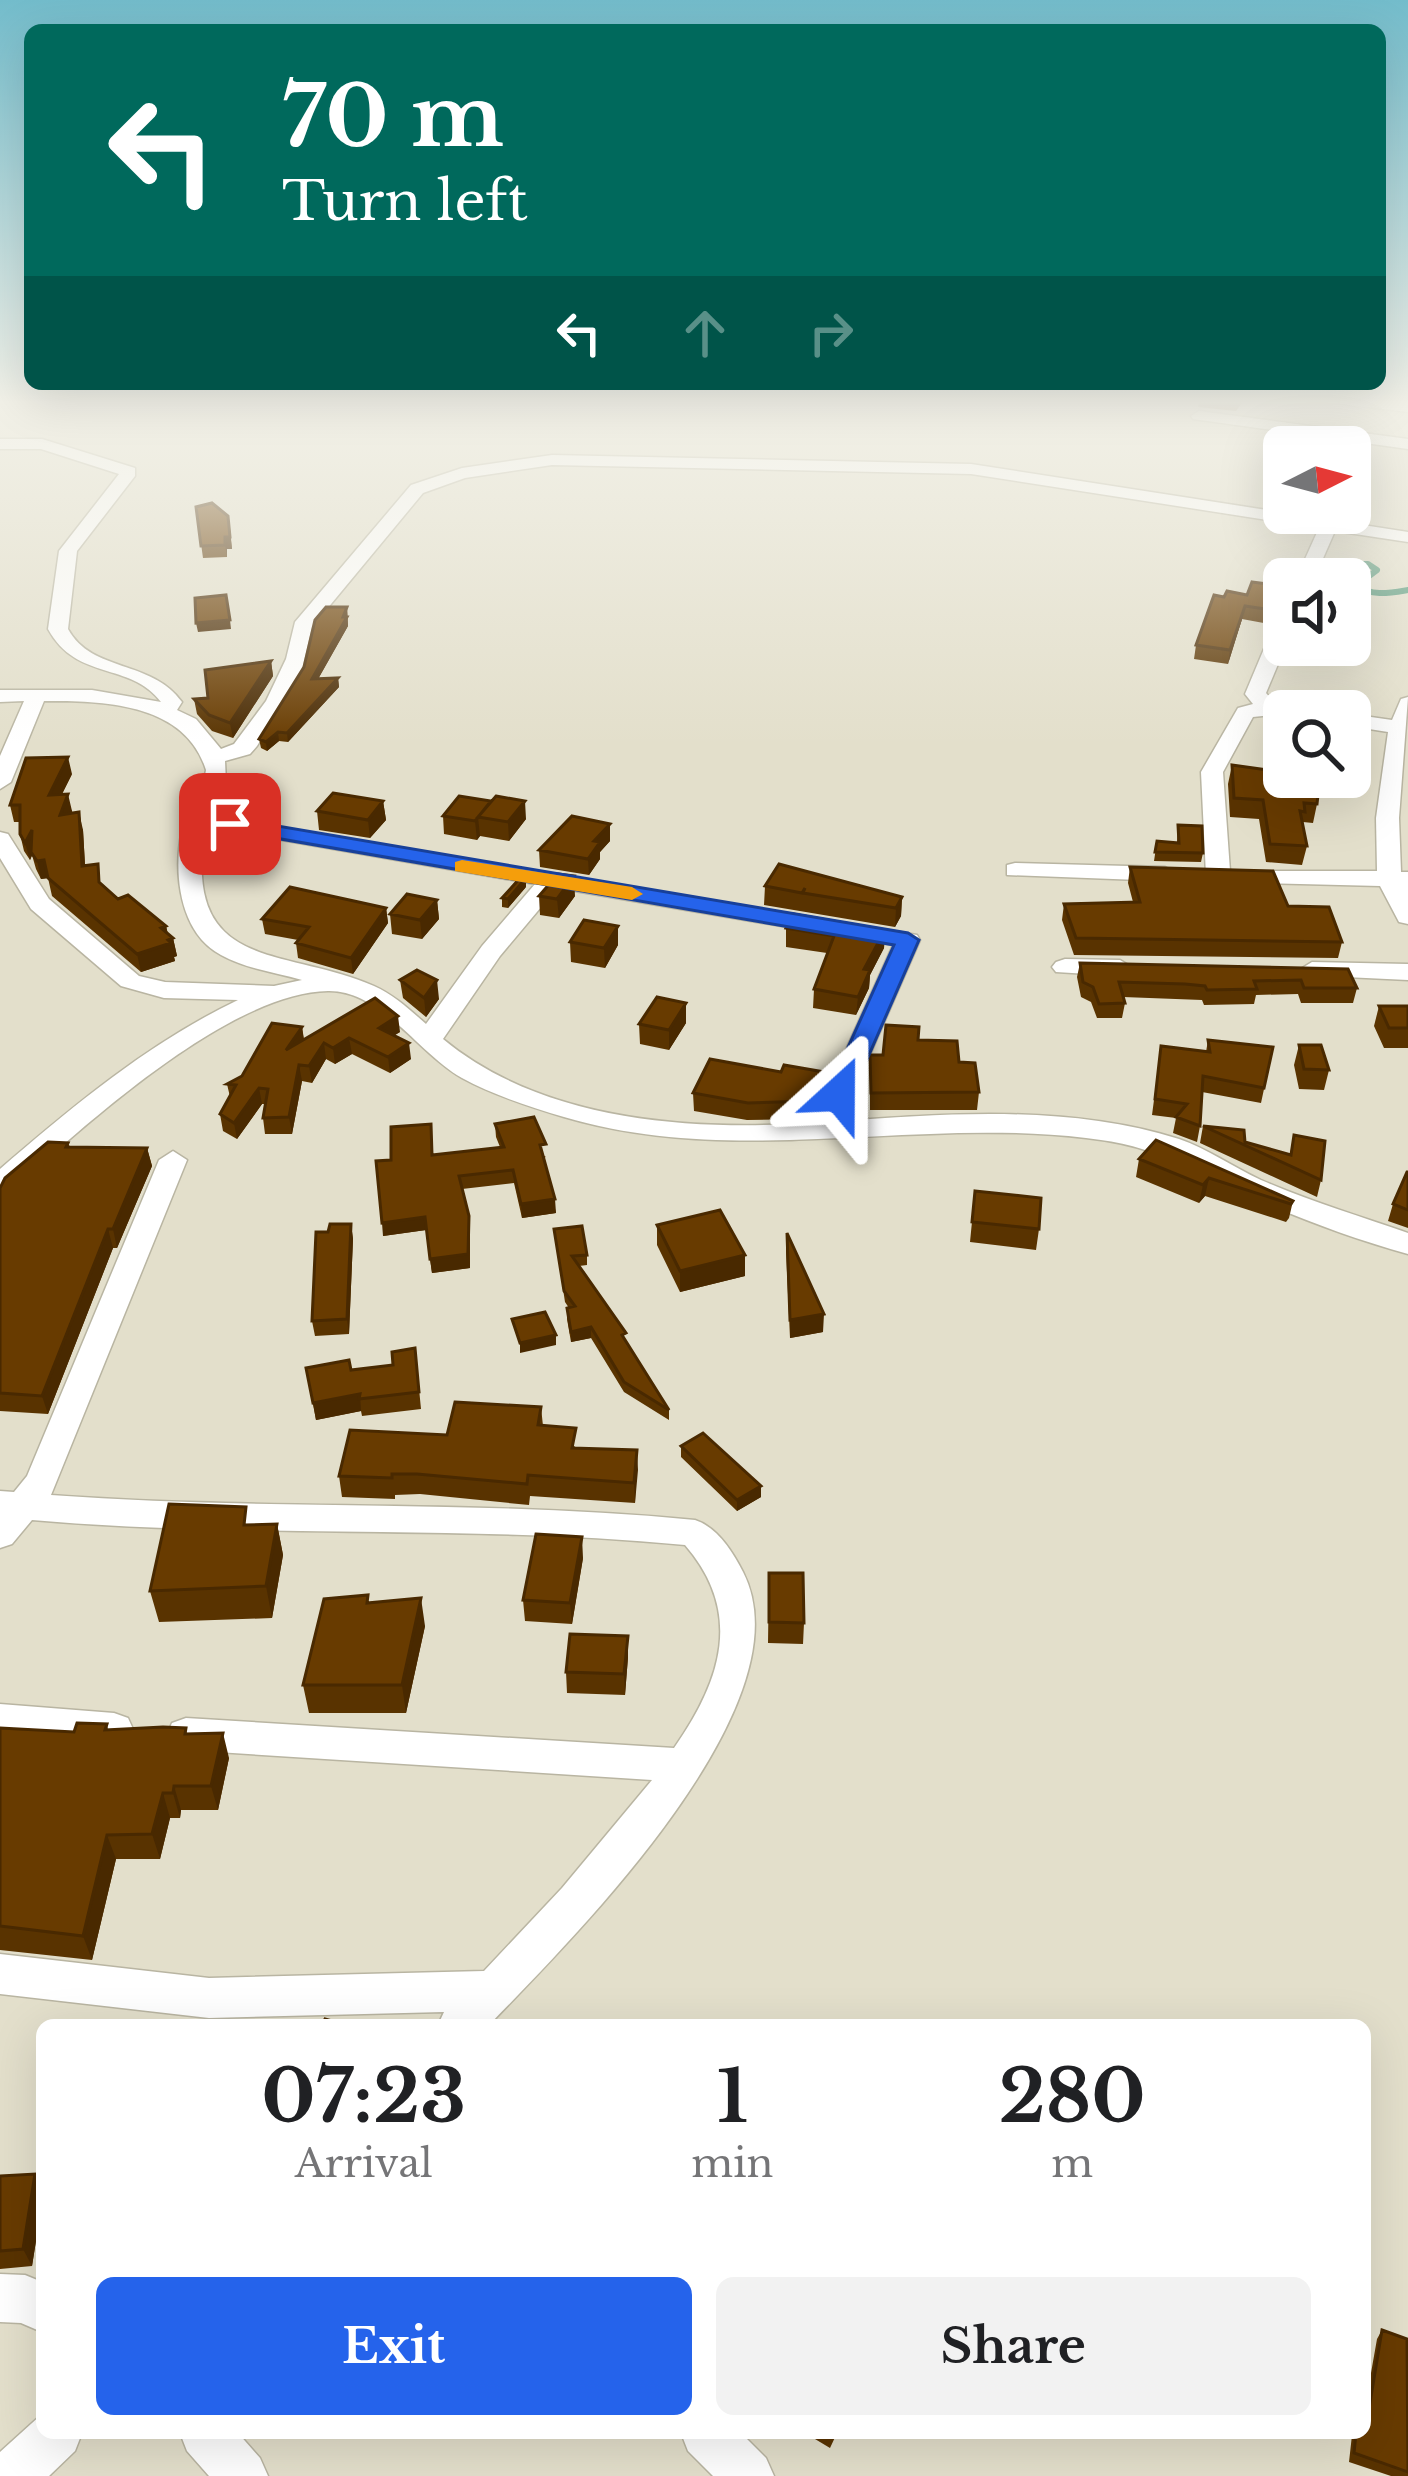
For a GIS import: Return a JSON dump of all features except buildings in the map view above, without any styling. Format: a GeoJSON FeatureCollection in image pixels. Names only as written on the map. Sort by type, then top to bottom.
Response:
{"type":"FeatureCollection","features":[{"type":"Feature","properties":{"kind":"street"},"geometry":{"type":"LineString","coordinates":[[96,515],[68,551],[58,629],[78,656],[169,694],[172,703],[165,712]]}},
{"type":"Feature","properties":{"kind":"street"},"geometry":{"type":"LineString","coordinates":[[214,758],[242,749],[249,741],[289,683],[301,652],[302,626],[393,515]]}},
{"type":"Feature","properties":{"kind":"street"},"geometry":{"type":"LineString","coordinates":[[1371,530],[1408,537]]}},
{"type":"Feature","properties":{"kind":"street"},"geometry":{"type":"LineString","coordinates":[[1263,701],[1255,694],[1267,666]]}},
{"type":"Feature","properties":{"kind":"street"},"geometry":{"type":"LineString","coordinates":[[0,782],[37,694]]}},
{"type":"Feature","properties":{"kind":"street"},"geometry":{"type":"LineString","coordinates":[[0,696],[95,696],[165,712],[196,729],[214,758],[217,777],[195,822],[190,851],[194,896],[206,930],[236,952],[308,973],[324,983]]}},
{"type":"Feature","properties":{"kind":"street"},"geometry":{"type":"LineString","coordinates":[[1408,703],[1389,821],[1408,917]]}},
{"type":"Feature","properties":{"kind":"street"},"geometry":{"type":"LineString","coordinates":[[1218,875],[1212,772],[1245,712],[1263,707]]}},
{"type":"Feature","properties":{"kind":"street"},"geometry":{"type":"LineString","coordinates":[[1371,723],[1403,728]]}},
{"type":"Feature","properties":{"kind":"street"},"geometry":{"type":"LineString","coordinates":[[195,822],[230,824],[908,940],[822,1133]]}},
{"type":"Feature","properties":{"kind":"street"},"geometry":{"type":"LineString","coordinates":[[0,839],[40,904],[130,981],[164,990],[270,993],[324,983],[361,988],[467,1070],[615,1123],[732,1137],[983,1122],[1139,1138],[1176,1148],[1252,1186],[1408,1244]]}},
{"type":"Feature","properties":{"kind":"street"},"geometry":{"type":"LineString","coordinates":[[1016,869],[1399,879]]}},
{"type":"Feature","properties":{"kind":"street"},"geometry":{"type":"LineString","coordinates":[[430,1037],[491,951],[551,880]]}},
{"type":"Feature","properties":{"kind":"street"},"geometry":{"type":"LineString","coordinates":[[1065,967],[1156,968]]}},
{"type":"Feature","properties":{"kind":"street"},"geometry":{"type":"LineString","coordinates":[[1294,970],[1408,972]]}},
{"type":"Feature","properties":{"kind":"street"},"geometry":{"type":"LineString","coordinates":[[0,1185],[56,1136],[159,1060],[270,993]]}},
{"type":"Feature","properties":{"kind":"street"},"geometry":{"type":"LineString","coordinates":[[0,1534],[13,1505],[59,1444],[173,1160]]}},
{"type":"Feature","properties":{"kind":"street"},"geometry":{"type":"LineString","coordinates":[[13,1505],[179,1517],[490,1521],[695,1532],[728,1568],[738,1608],[737,1656],[723,1706],[644,1819],[466,2019]]}},
{"type":"Feature","properties":{"kind":"street"},"geometry":{"type":"LineString","coordinates":[[0,1720],[683,1765]]}},
{"type":"Feature","properties":{"kind":"street"},"geometry":{"type":"LineString","coordinates":[[0,1974],[209,1998],[494,1991]]}},
{"type":"Feature","properties":{"kind":"street"},"geometry":{"type":"LineString","coordinates":[[0,2298],[25,2299],[36,2305]]}},
{"type":"Feature","properties":{"kind":"street"},"geometry":{"type":"LineString","coordinates":[[12,2476],[51,2439]]}},
{"type":"Feature","properties":{"kind":"street"},"geometry":{"type":"LineString","coordinates":[[210,2439],[242,2476]]}},
{"type":"Feature","properties":{"kind":"street"},"geometry":{"type":"LineString","coordinates":[[712,2439],[748,2476]]}},
{"type":"Feature","properties":{"kind":"waterway"},"geometry":{"type":"LineString","coordinates":[[1371,566],[1377,570],[1371,574]]}},
{"type":"Feature","properties":{"kind":"waterway"},"geometry":{"type":"LineString","coordinates":[[1371,591],[1408,590]]}},
{"type":"Feature","properties":{"kind":"slow traffic"},"geometry":{"type":"LineString","coordinates":[[462,867],[632,894]]}},
{"type":"Feature","properties":{"kind":"route"},"geometry":{"type":"LineString","coordinates":[[230,824],[908,940],[839,1094]]}}]}
